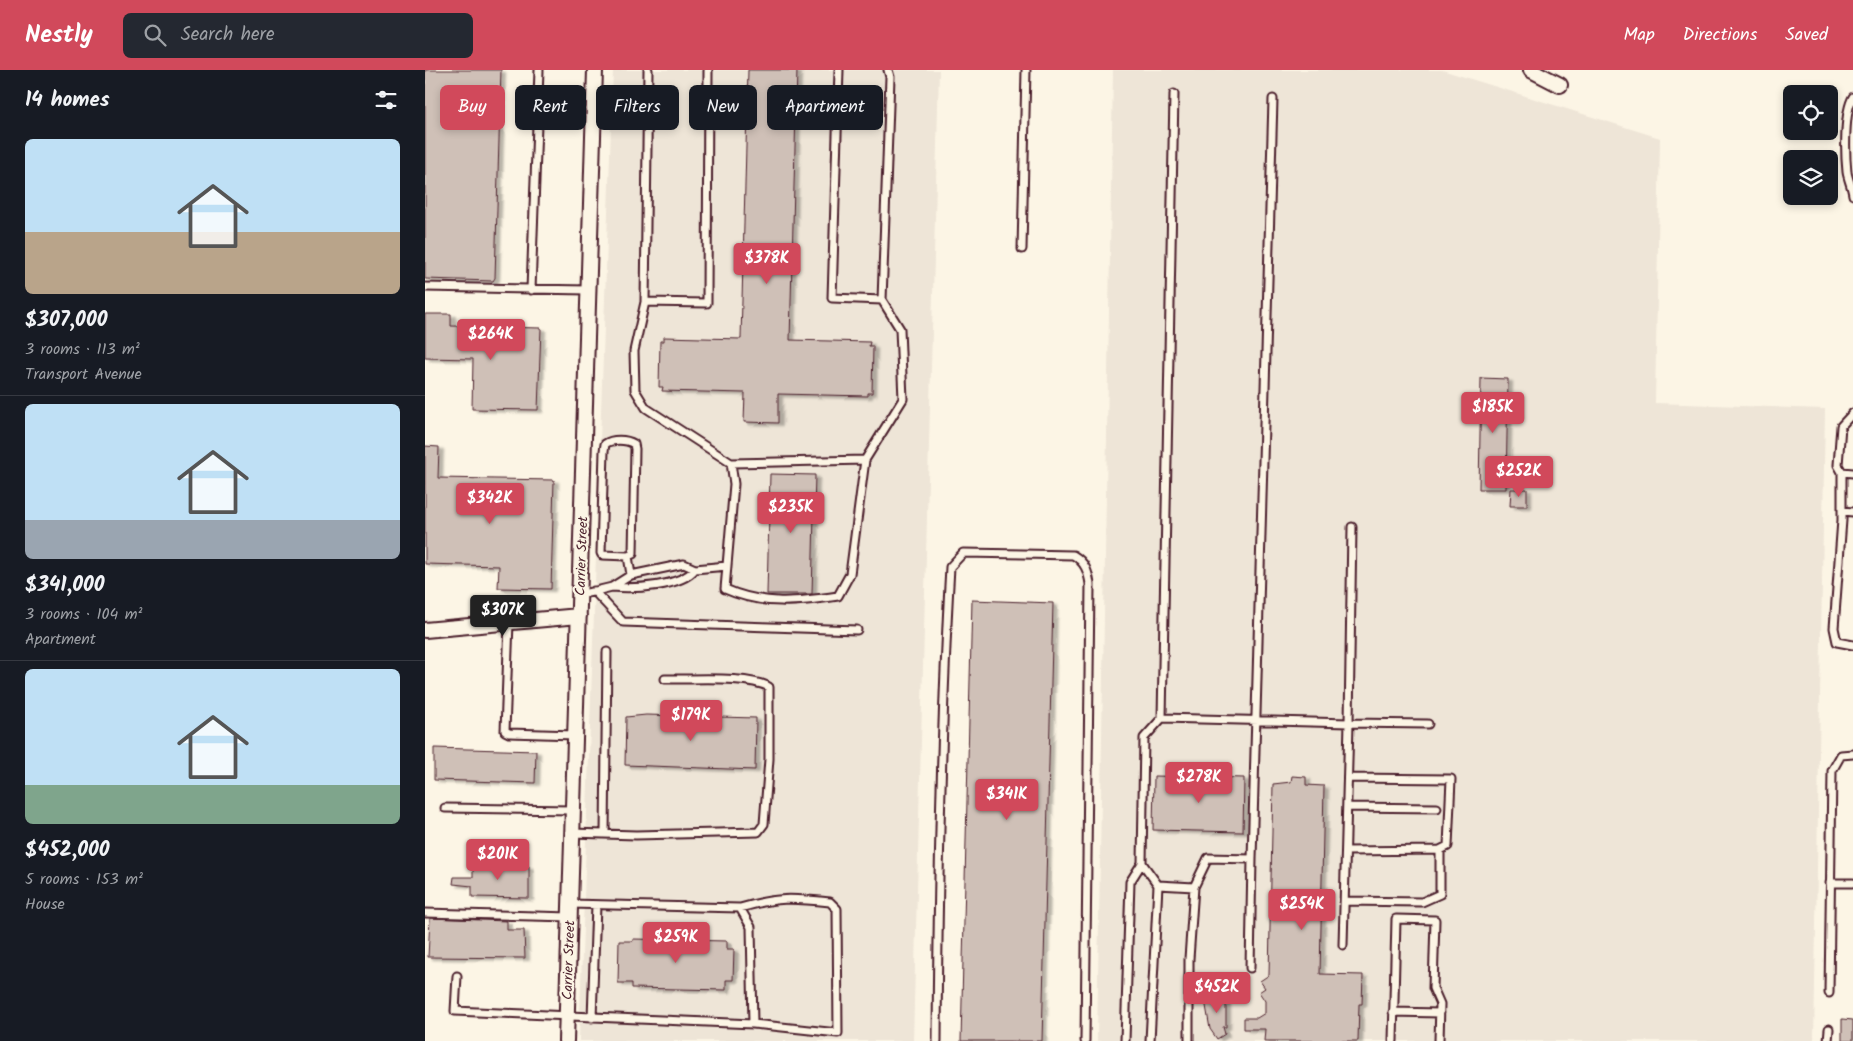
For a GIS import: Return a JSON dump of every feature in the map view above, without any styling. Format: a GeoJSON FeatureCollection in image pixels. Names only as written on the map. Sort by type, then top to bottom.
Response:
{"type":"FeatureCollection","features":[{"type":"Feature","properties":{"kind":"street","name":"Carrier Street"},"geometry":{"type":"LineString","coordinates":[[565,1041],[595,70]]}},
{"type":"Feature","properties":{"kind":"street"},"geometry":{"type":"LineString","coordinates":[[1531,70],[1560,85]]}},
{"type":"Feature","properties":{"kind":"street"},"geometry":{"type":"LineString","coordinates":[[425,630],[579,616]]}},
{"type":"Feature","properties":{"kind":"lane"},"geometry":{"type":"LineString","coordinates":[[531,290],[539,70]]}},
{"type":"Feature","properties":{"kind":"lane"},"geometry":{"type":"LineString","coordinates":[[648,70],[645,302],[633,351],[635,390],[646,408],[731,463],[865,460]]}},
{"type":"Feature","properties":{"kind":"lane"},"geometry":{"type":"LineString","coordinates":[[645,302],[707,303],[709,70]]}},
{"type":"Feature","properties":{"kind":"lane"},"geometry":{"type":"LineString","coordinates":[[839,70],[831,298],[883,300]]}},
{"type":"Feature","properties":{"kind":"lane"},"geometry":{"type":"LineString","coordinates":[[731,463],[735,484],[725,589],[743,597],[790,603],[838,596],[850,574],[865,460],[903,400],[901,329],[883,300],[890,77],[888,70]]}},
{"type":"Feature","properties":{"kind":"lane"},"geometry":{"type":"LineString","coordinates":[[1022,249],[1026,70]]}},
{"type":"Feature","properties":{"kind":"lane"},"geometry":{"type":"LineString","coordinates":[[1125,1041],[1129,882],[1142,863],[1144,738],[1162,718],[1174,94]]}},
{"type":"Feature","properties":{"kind":"lane"},"geometry":{"type":"LineString","coordinates":[[1853,97],[1848,108],[1847,172],[1853,195]]}},
{"type":"Feature","properties":{"kind":"lane"},"geometry":{"type":"LineString","coordinates":[[1250,968],[1273,99]]}},
{"type":"Feature","properties":{"kind":"lane"},"geometry":{"type":"LineString","coordinates":[[425,287],[588,290]]}},
{"type":"Feature","properties":{"kind":"lane"},"geometry":{"type":"LineString","coordinates":[[1853,413],[1841,426],[1838,465],[1842,472],[1842,512],[1834,628],[1837,642],[1853,645]]}},
{"type":"Feature","properties":{"kind":"lane"},"geometry":{"type":"LineString","coordinates":[[609,441],[630,441],[634,444],[635,449],[633,554],[628,556],[602,556],[601,553],[604,451],[605,444],[609,441]]}},
{"type":"Feature","properties":{"kind":"lane"},"geometry":{"type":"LineString","coordinates":[[1842,472],[1853,473]]}},
{"type":"Feature","properties":{"kind":"lane"},"geometry":{"type":"LineString","coordinates":[[1842,512],[1853,512]]}},
{"type":"Feature","properties":{"kind":"lane"},"geometry":{"type":"LineString","coordinates":[[1343,945],[1352,527]]}},
{"type":"Feature","properties":{"kind":"lane"},"geometry":{"type":"LineString","coordinates":[[937,1041],[938,861],[943,689],[950,567],[963,553],[1073,555],[1082,560],[1088,572],[1090,584],[1085,1041]]}},
{"type":"Feature","properties":{"kind":"lane"},"geometry":{"type":"LineString","coordinates":[[628,556],[631,575]]}},
{"type":"Feature","properties":{"kind":"lane"},"geometry":{"type":"LineString","coordinates":[[612,587],[631,575],[684,564],[695,569],[727,566]]}},
{"type":"Feature","properties":{"kind":"lane"},"geometry":{"type":"LineString","coordinates":[[579,595],[612,587],[633,589],[689,578],[695,569]]}},
{"type":"Feature","properties":{"kind":"lane"},"geometry":{"type":"LineString","coordinates":[[594,591],[623,622],[857,630]]}},
{"type":"Feature","properties":{"kind":"lane"},"geometry":{"type":"LineString","coordinates":[[509,622],[505,731],[509,733],[575,735]]}},
{"type":"Feature","properties":{"kind":"lane"},"geometry":{"type":"LineString","coordinates":[[605,834],[607,652]]}},
{"type":"Feature","properties":{"kind":"lane"},"geometry":{"type":"LineString","coordinates":[[572,833],[636,835],[758,832],[764,824],[769,758],[769,687],[761,683],[743,680],[665,679]]}},
{"type":"Feature","properties":{"kind":"lane"},"geometry":{"type":"LineString","coordinates":[[1162,718],[1428,724]]}},
{"type":"Feature","properties":{"kind":"lane"},"geometry":{"type":"LineString","coordinates":[[1829,993],[1832,771],[1841,755],[1853,754]]}},
{"type":"Feature","properties":{"kind":"lane"},"geometry":{"type":"LineString","coordinates":[[1346,851],[1440,850],[1448,846],[1451,779],[1348,778]]}},
{"type":"Feature","properties":{"kind":"lane"},"geometry":{"type":"LineString","coordinates":[[1347,807],[1437,808]]}},
{"type":"Feature","properties":{"kind":"lane"},"geometry":{"type":"LineString","coordinates":[[445,808],[573,810]]}},
{"type":"Feature","properties":{"kind":"lane"},"geometry":{"type":"LineString","coordinates":[[1345,901],[1422,902],[1440,894],[1440,850]]}},
{"type":"Feature","properties":{"kind":"lane"},"geometry":{"type":"LineString","coordinates":[[1189,1041],[1189,959],[1194,887],[1208,858],[1252,859]]}},
{"type":"Feature","properties":{"kind":"lane"},"geometry":{"type":"LineString","coordinates":[[1142,863],[1158,885],[1150,1041]]}},
{"type":"Feature","properties":{"kind":"lane"},"geometry":{"type":"LineString","coordinates":[[1830,883],[1853,884]]}},
{"type":"Feature","properties":{"kind":"lane"},"geometry":{"type":"LineString","coordinates":[[1158,885],[1194,887]]}},
{"type":"Feature","properties":{"kind":"lane"},"geometry":{"type":"LineString","coordinates":[[425,913],[570,911],[596,905],[740,908],[765,900],[791,897],[830,902],[837,909],[838,1033],[753,1024],[592,1018],[455,1010],[457,976]]}},
{"type":"Feature","properties":{"kind":"lane"},"geometry":{"type":"LineString","coordinates":[[592,1018],[596,905]]}},
{"type":"Feature","properties":{"kind":"lane"},"geometry":{"type":"LineString","coordinates":[[740,908],[751,927],[753,1024]]}},
{"type":"Feature","properties":{"kind":"lane"},"geometry":{"type":"LineString","coordinates":[[1393,1041],[1396,920],[1435,920],[1433,988],[1440,1004],[1439,1041]]}},
{"type":"Feature","properties":{"kind":"lane"},"geometry":{"type":"LineString","coordinates":[[1393,1012],[1440,1013]]}},
{"type":"Feature","properties":{"kind":"lane"},"geometry":{"type":"LineString","coordinates":[[1828,1041],[1829,1029]]}},
{"type":"Feature","properties":{"kind":"shaded area"},"geometry":{"type":"Polygon","coordinates":[[[613,70],[939,70],[913,1041],[579,1041],[611,130],[679,130],[679,85],[612,85],[613,70]]]}},
{"type":"Feature","properties":{"kind":"shaded area"},"geometry":{"type":"Polygon","coordinates":[[[1113,70],[1442,70],[1660,138],[1655,403],[1825,409],[1814,1041],[1097,1041],[1113,70]]]}},
{"type":"Feature","properties":{"kind":"building"},"geometry":{"type":"Polygon","coordinates":[[[425,70],[501,70],[501,85],[440,85],[440,130],[499,130],[495,278],[493,281],[425,279],[425,70]]]}},
{"type":"Feature","properties":{"kind":"building"},"geometry":{"type":"Polygon","coordinates":[[[748,70],[797,70],[797,85],[767,85],[767,130],[795,130],[790,340],[870,342],[869,346],[873,346],[872,393],[868,393],[868,396],[778,394],[778,423],[744,422],[745,393],[662,391],[663,387],[659,387],[660,341],[664,341],[664,337],[741,339],[746,130],[757,130],[757,85],[748,85],[748,70]]]}},
{"type":"Feature","properties":{"kind":"building"},"geometry":{"type":"Polygon","coordinates":[[[425,314],[451,314],[451,326],[541,328],[538,410],[472,409],[473,359],[425,358],[425,314]]]}},
{"type":"Feature","properties":{"kind":"building"},"geometry":{"type":"Polygon","coordinates":[[[1481,378],[1508,379],[1506,489],[1479,489],[1481,378]]]}},
{"type":"Feature","properties":{"kind":"building"},"geometry":{"type":"Polygon","coordinates":[[[425,446],[439,447],[438,478],[554,480],[551,589],[498,588],[499,566],[425,564],[425,446]]]}},
{"type":"Feature","properties":{"kind":"building"},"geometry":{"type":"Polygon","coordinates":[[[770,474],[815,475],[812,594],[767,594],[770,474]]]}},
{"type":"Feature","properties":{"kind":"building"},"geometry":{"type":"Polygon","coordinates":[[[1511,489],[1527,489],[1527,506],[1510,506],[1511,489]]]}},
{"type":"Feature","properties":{"kind":"building"},"geometry":{"type":"Polygon","coordinates":[[[972,600],[1053,603],[1042,1041],[961,1041],[972,600]]]}},
{"type":"Feature","properties":{"kind":"building"},"geometry":{"type":"Polygon","coordinates":[[[646,715],[756,718],[755,770],[625,765],[626,717],[646,715]]]}},
{"type":"Feature","properties":{"kind":"building"},"geometry":{"type":"Polygon","coordinates":[[[434,748],[536,751],[535,783],[434,780],[434,748]]]}},
{"type":"Feature","properties":{"kind":"building"},"geometry":{"type":"Polygon","coordinates":[[[1154,776],[1244,778],[1243,832],[1153,830],[1154,776]]]}},
{"type":"Feature","properties":{"kind":"building"},"geometry":{"type":"Polygon","coordinates":[[[1292,776],[1306,777],[1306,785],[1324,786],[1320,974],[1363,975],[1362,1004],[1359,1004],[1358,1041],[1264,1041],[1265,1029],[1244,1029],[1244,1018],[1257,1018],[1265,1013],[1265,1001],[1259,992],[1265,988],[1260,981],[1269,975],[1273,784],[1291,782],[1292,776]]]}},
{"type":"Feature","properties":{"kind":"building"},"geometry":{"type":"Polygon","coordinates":[[[473,864],[529,866],[529,898],[472,897],[472,886],[453,884],[454,877],[473,877],[473,864]]]}},
{"type":"Feature","properties":{"kind":"building"},"geometry":{"type":"Polygon","coordinates":[[[430,918],[507,921],[507,930],[524,930],[525,958],[428,957],[430,918]]]}},
{"type":"Feature","properties":{"kind":"building"},"geometry":{"type":"Polygon","coordinates":[[[633,939],[727,941],[727,949],[734,949],[733,980],[726,980],[726,990],[632,988],[632,983],[618,983],[619,941],[633,941],[633,939]]]}},
{"type":"Feature","properties":{"kind":"building"},"geometry":{"type":"Polygon","coordinates":[[[1226,992],[1226,1027],[1223,1027],[1225,1034],[1217,1039],[1210,1029],[1205,1000],[1207,997],[1226,992]]]}},
{"type":"Feature","properties":{"kind":"building"},"geometry":{"type":"Polygon","coordinates":[[[1842,1019],[1853,1020],[1853,1041],[1842,1041],[1842,1019]]]}}]}
